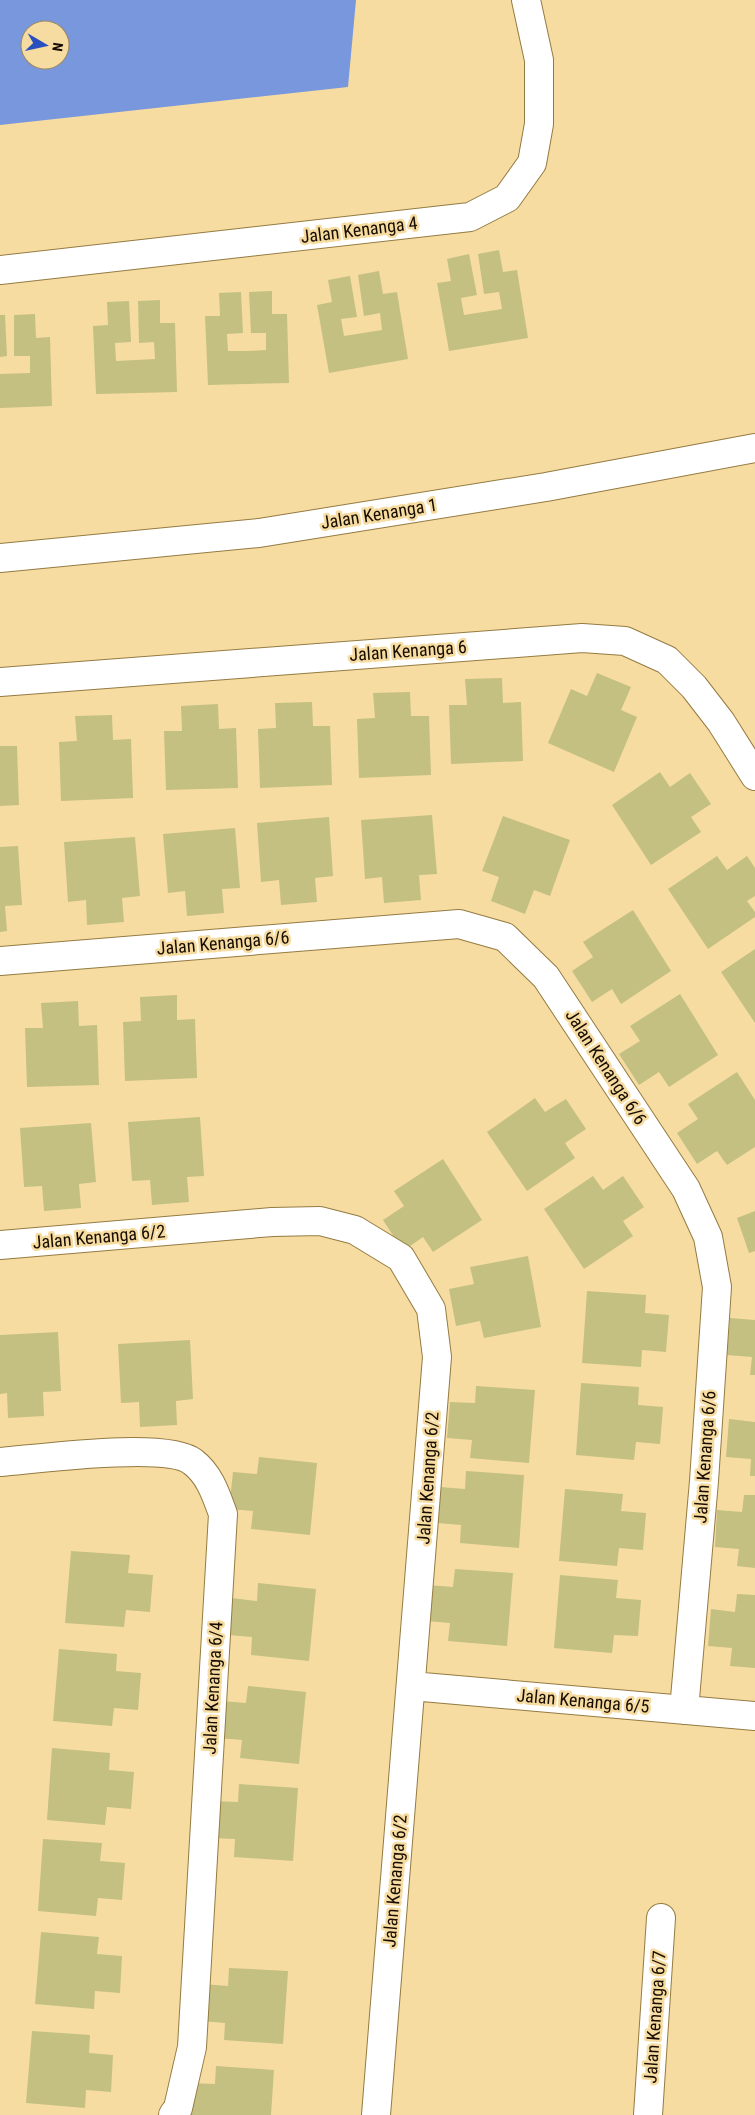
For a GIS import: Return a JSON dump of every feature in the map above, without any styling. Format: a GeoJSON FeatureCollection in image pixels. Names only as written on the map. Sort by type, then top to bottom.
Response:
{"type":"FeatureCollection","features":[{"type":"Feature","properties":{"kind":"street","name":"Jalan Kenanga 4"},"geometry":{"type":"LineString","coordinates":[[0,270],[470,217],[507,198],[532,162],[540,124],[539,60],[526,0]]}},
{"type":"Feature","properties":{"kind":"street","name":"Jalan Kenanga 1"},"geometry":{"type":"LineString","coordinates":[[0,558],[259,533],[546,487],[755,448]]}},
{"type":"Feature","properties":{"kind":"street","name":"Jalan Kenanga 6"},"geometry":{"type":"LineString","coordinates":[[0,682],[582,638],[625,641],[667,660],[694,687],[720,722],[755,776]]}},
{"type":"Feature","properties":{"kind":"street","name":"Jalan Kenanga 6/6"},"geometry":{"type":"LineString","coordinates":[[0,961],[459,924],[505,937],[546,977],[686,1190],[708,1237],[716,1279],[704,1471],[684,1710]]}},
{"type":"Feature","properties":{"kind":"street","name":"Jalan Kenanga 6/2"},"geometry":{"type":"LineString","coordinates":[[0,1245],[272,1222],[320,1221],[355,1230],[401,1258],[431,1309],[437,1357],[376,2115]]}},
{"type":"Feature","properties":{"kind":"street","name":"Jalan Kenanga 6/4"},"geometry":{"type":"LineString","coordinates":[[0,1462],[120,1452],[171,1453],[193,1461],[211,1482],[223,1514],[192,2047],[178,2108],[174,2115]]}},
{"type":"Feature","properties":{"kind":"street","name":"Jalan Kenanga 6/5"},"geometry":{"type":"LineString","coordinates":[[411,1686],[755,1716]]}},
{"type":"Feature","properties":{"kind":"street","name":"Jalan Kenanga 6/7"},"geometry":{"type":"LineString","coordinates":[[648,2115],[661,1918]]}},
{"type":"Feature","properties":{"kind":"water"},"geometry":{"type":"Polygon","coordinates":[[[0,0],[356,0],[348,87],[0,125],[0,0]]]}},
{"type":"Feature","properties":{"kind":"building"},"geometry":{"type":"Polygon","coordinates":[[[499,250],[503,272],[517,270],[528,338],[449,351],[437,283],[451,281],[447,259],[469,254],[477,295],[461,298],[464,315],[502,309],[499,292],[484,294],[478,254],[499,250]]]}},
{"type":"Feature","properties":{"kind":"building"},"geometry":{"type":"Polygon","coordinates":[[[379,271],[383,294],[397,292],[408,359],[329,373],[317,305],[332,302],[328,280],[350,276],[357,317],[341,319],[344,336],[382,330],[380,313],[364,316],[358,275],[379,271]]]}},
{"type":"Feature","properties":{"kind":"building"},"geometry":{"type":"Polygon","coordinates":[[[272,291],[272,314],[287,314],[289,383],[208,385],[205,316],[220,316],[219,293],[241,292],[243,333],[227,334],[228,351],[247,351],[266,350],[266,333],[251,333],[249,292],[272,291]]]}},
{"type":"Feature","properties":{"kind":"building"},"geometry":{"type":"Polygon","coordinates":[[[160,300],[160,323],[175,323],[177,392],[96,394],[93,326],[108,325],[107,302],[129,301],[131,342],[115,343],[116,361],[155,359],[154,342],[139,343],[138,301],[160,300]]]}},
{"type":"Feature","properties":{"kind":"building"},"geometry":{"type":"Polygon","coordinates":[[[35,314],[36,338],[50,337],[52,406],[0,408],[0,374],[30,373],[30,356],[14,356],[14,315],[35,314]]]}},
{"type":"Feature","properties":{"kind":"building"},"geometry":{"type":"Polygon","coordinates":[[[0,315],[5,315],[7,356],[0,357],[0,315]]]}},
{"type":"Feature","properties":{"kind":"building"},"geometry":{"type":"Polygon","coordinates":[[[597,673],[631,687],[621,710],[637,717],[614,772],[548,743],[571,689],[587,696],[597,673]]]}},
{"type":"Feature","properties":{"kind":"building"},"geometry":{"type":"Polygon","coordinates":[[[502,678],[503,703],[521,702],[523,761],[451,764],[449,705],[467,705],[465,679],[502,678]]]}},
{"type":"Feature","properties":{"kind":"building"},"geometry":{"type":"Polygon","coordinates":[[[410,692],[411,716],[429,716],[431,775],[359,778],[357,719],[375,718],[373,693],[410,692]]]}},
{"type":"Feature","properties":{"kind":"building"},"geometry":{"type":"Polygon","coordinates":[[[312,702],[313,726],[330,726],[332,785],[260,788],[258,729],[276,728],[275,703],[312,702]]]}},
{"type":"Feature","properties":{"kind":"building"},"geometry":{"type":"Polygon","coordinates":[[[218,704],[219,729],[236,728],[238,788],[166,790],[164,731],[182,731],[181,706],[218,704]]]}},
{"type":"Feature","properties":{"kind":"building"},"geometry":{"type":"Polygon","coordinates":[[[112,715],[113,740],[131,739],[133,798],[61,801],[59,742],[77,741],[75,716],[112,715]]]}},
{"type":"Feature","properties":{"kind":"building"},"geometry":{"type":"Polygon","coordinates":[[[0,746],[17,746],[19,805],[0,806],[0,746]]]}},
{"type":"Feature","properties":{"kind":"building"},"geometry":{"type":"Polygon","coordinates":[[[660,772],[670,787],[690,773],[711,804],[691,817],[701,832],[651,865],[612,805],[660,772]]]}},
{"type":"Feature","properties":{"kind":"building"},"geometry":{"type":"Polygon","coordinates":[[[432,815],[437,874],[419,875],[421,900],[384,903],[382,877],[365,879],[361,820],[432,815]]]}},
{"type":"Feature","properties":{"kind":"building"},"geometry":{"type":"Polygon","coordinates":[[[503,816],[570,840],[550,896],[534,890],[525,914],[491,901],[499,877],[482,871],[503,816]]]}},
{"type":"Feature","properties":{"kind":"building"},"geometry":{"type":"Polygon","coordinates":[[[329,817],[333,876],[315,878],[317,902],[281,905],[279,880],[261,882],[257,823],[329,817]]]}},
{"type":"Feature","properties":{"kind":"building"},"geometry":{"type":"Polygon","coordinates":[[[235,828],[240,888],[222,889],[224,913],[187,916],[185,891],[168,893],[163,834],[235,828]]]}},
{"type":"Feature","properties":{"kind":"building"},"geometry":{"type":"Polygon","coordinates":[[[135,837],[140,896],[122,898],[124,922],[87,925],[86,900],[68,902],[64,842],[135,837]]]}},
{"type":"Feature","properties":{"kind":"building"},"geometry":{"type":"Polygon","coordinates":[[[18,846],[22,905],[5,906],[7,931],[0,932],[0,847],[18,846]]]}},
{"type":"Feature","properties":{"kind":"building"},"geometry":{"type":"Polygon","coordinates":[[[717,856],[727,870],[747,856],[755,868],[755,896],[747,901],[755,912],[755,917],[708,949],[668,889],[717,856]]]}},
{"type":"Feature","properties":{"kind":"building"},"geometry":{"type":"Polygon","coordinates":[[[633,910],[671,971],[621,1004],[612,989],[592,1002],[572,971],[593,957],[583,942],[633,910]]]}},
{"type":"Feature","properties":{"kind":"building"},"geometry":{"type":"Polygon","coordinates":[[[755,949],[755,1023],[721,972],[755,949]]]}},
{"type":"Feature","properties":{"kind":"building"},"geometry":{"type":"Polygon","coordinates":[[[680,994],[718,1055],[669,1087],[659,1072],[639,1085],[619,1054],[640,1041],[630,1026],[680,994]]]}},
{"type":"Feature","properties":{"kind":"building"},"geometry":{"type":"Polygon","coordinates":[[[177,995],[177,1020],[195,1019],[197,1078],[125,1081],[123,1022],[141,1021],[140,997],[177,995]]]}},
{"type":"Feature","properties":{"kind":"building"},"geometry":{"type":"Polygon","coordinates":[[[78,1001],[79,1026],[97,1025],[99,1085],[27,1087],[25,1028],[43,1028],[41,1003],[78,1001]]]}},
{"type":"Feature","properties":{"kind":"building"},"geometry":{"type":"Polygon","coordinates":[[[737,1072],[755,1100],[755,1147],[727,1165],[717,1151],[697,1164],[677,1133],[698,1119],[688,1104],[737,1072]]]}},
{"type":"Feature","properties":{"kind":"building"},"geometry":{"type":"Polygon","coordinates":[[[535,1098],[545,1112],[566,1099],[586,1129],[565,1143],[575,1158],[527,1191],[487,1132],[535,1098]]]}},
{"type":"Feature","properties":{"kind":"building"},"geometry":{"type":"Polygon","coordinates":[[[200,1117],[204,1176],[187,1177],[189,1202],[152,1205],[150,1180],[132,1181],[128,1122],[200,1117]]]}},
{"type":"Feature","properties":{"kind":"building"},"geometry":{"type":"Polygon","coordinates":[[[91,1123],[96,1182],[79,1184],[81,1208],[44,1211],[42,1186],[24,1187],[20,1128],[91,1123]]]}},
{"type":"Feature","properties":{"kind":"building"},"geometry":{"type":"Polygon","coordinates":[[[443,1159],[482,1220],[433,1252],[423,1237],[403,1251],[383,1220],[404,1206],[394,1191],[443,1159]]]}},
{"type":"Feature","properties":{"kind":"building"},"geometry":{"type":"Polygon","coordinates":[[[593,1176],[603,1190],[623,1176],[644,1207],[623,1221],[633,1236],[584,1269],[544,1209],[593,1176]]]}},
{"type":"Feature","properties":{"kind":"building"},"geometry":{"type":"Polygon","coordinates":[[[755,1211],[755,1251],[749,1253],[737,1218],[755,1211]]]}},
{"type":"Feature","properties":{"kind":"building"},"geometry":{"type":"Polygon","coordinates":[[[528,1256],[541,1327],[484,1338],[480,1321],[456,1326],[449,1289],[474,1284],[470,1267],[528,1256]]]}},
{"type":"Feature","properties":{"kind":"building"},"geometry":{"type":"Polygon","coordinates":[[[587,1291],[646,1295],[645,1313],[669,1315],[666,1352],[642,1350],[641,1367],[582,1363],[587,1291]]]}},
{"type":"Feature","properties":{"kind":"building"},"geometry":{"type":"Polygon","coordinates":[[[730,1318],[755,1320],[755,1375],[750,1375],[752,1357],[727,1355],[730,1318]]]}},
{"type":"Feature","properties":{"kind":"building"},"geometry":{"type":"Polygon","coordinates":[[[58,1332],[61,1391],[43,1392],[44,1416],[8,1418],[7,1393],[0,1394],[0,1335],[58,1332]]]}},
{"type":"Feature","properties":{"kind":"building"},"geometry":{"type":"Polygon","coordinates":[[[190,1340],[193,1399],[176,1401],[177,1425],[140,1427],[139,1402],[121,1403],[118,1344],[190,1340]]]}},
{"type":"Feature","properties":{"kind":"building"},"geometry":{"type":"Polygon","coordinates":[[[581,1383],[639,1387],[638,1405],[663,1407],[660,1444],[636,1442],[634,1460],[576,1455],[581,1383]]]}},
{"type":"Feature","properties":{"kind":"building"},"geometry":{"type":"Polygon","coordinates":[[[476,1386],[535,1390],[529,1463],[470,1458],[472,1440],[447,1438],[450,1402],[475,1403],[476,1386]]]}},
{"type":"Feature","properties":{"kind":"building"},"geometry":{"type":"Polygon","coordinates":[[[729,1419],[755,1422],[755,1476],[750,1476],[751,1459],[726,1457],[729,1419]]]}},
{"type":"Feature","properties":{"kind":"building"},"geometry":{"type":"Polygon","coordinates":[[[259,1457],[317,1463],[310,1535],[251,1529],[253,1511],[229,1509],[233,1472],[257,1474],[259,1457]]]}},
{"type":"Feature","properties":{"kind":"building"},"geometry":{"type":"Polygon","coordinates":[[[466,1471],[524,1475],[519,1548],[460,1543],[461,1525],[437,1523],[440,1487],[465,1489],[466,1471]]]}},
{"type":"Feature","properties":{"kind":"building"},"geometry":{"type":"Polygon","coordinates":[[[565,1489],[623,1494],[621,1511],[646,1513],[643,1550],[619,1548],[617,1566],[559,1561],[565,1489]]]}},
{"type":"Feature","properties":{"kind":"building"},"geometry":{"type":"Polygon","coordinates":[[[744,1495],[755,1495],[755,1568],[737,1566],[739,1549],[715,1547],[717,1510],[742,1512],[744,1495]]]}},
{"type":"Feature","properties":{"kind":"building"},"geometry":{"type":"Polygon","coordinates":[[[71,1551],[130,1555],[128,1573],[153,1575],[150,1612],[126,1610],[124,1627],[65,1623],[71,1551]]]}},
{"type":"Feature","properties":{"kind":"building"},"geometry":{"type":"Polygon","coordinates":[[[455,1569],[513,1573],[507,1646],[448,1641],[450,1623],[426,1621],[428,1585],[453,1587],[455,1569]]]}},
{"type":"Feature","properties":{"kind":"building"},"geometry":{"type":"Polygon","coordinates":[[[560,1575],[618,1580],[616,1598],[641,1600],[638,1636],[614,1635],[612,1653],[554,1648],[560,1575]]]}},
{"type":"Feature","properties":{"kind":"building"},"geometry":{"type":"Polygon","coordinates":[[[258,1583],[316,1589],[309,1661],[251,1655],[252,1637],[228,1635],[232,1598],[257,1601],[258,1583]]]}},
{"type":"Feature","properties":{"kind":"building"},"geometry":{"type":"Polygon","coordinates":[[[737,1594],[755,1595],[755,1668],[730,1666],[732,1648],[708,1646],[711,1609],[735,1612],[737,1594]]]}},
{"type":"Feature","properties":{"kind":"building"},"geometry":{"type":"Polygon","coordinates":[[[59,1649],[117,1654],[116,1671],[141,1673],[138,1710],[114,1708],[112,1726],[53,1721],[59,1649]]]}},
{"type":"Feature","properties":{"kind":"building"},"geometry":{"type":"Polygon","coordinates":[[[248,1686],[306,1692],[299,1764],[240,1758],[242,1740],[218,1738],[222,1701],[246,1703],[248,1686]]]}},
{"type":"Feature","properties":{"kind":"building"},"geometry":{"type":"Polygon","coordinates":[[[52,1748],[110,1753],[109,1770],[134,1772],[131,1809],[107,1807],[105,1825],[47,1820],[52,1748]]]}},
{"type":"Feature","properties":{"kind":"building"},"geometry":{"type":"Polygon","coordinates":[[[239,1784],[298,1788],[293,1861],[234,1857],[235,1839],[211,1838],[213,1801],[238,1802],[239,1784]]]}},
{"type":"Feature","properties":{"kind":"building"},"geometry":{"type":"Polygon","coordinates":[[[43,1839],[102,1843],[100,1861],[125,1863],[122,1900],[98,1898],[96,1916],[38,1911],[43,1839]]]}},
{"type":"Feature","properties":{"kind":"building"},"geometry":{"type":"Polygon","coordinates":[[[41,1932],[99,1937],[97,1954],[122,1956],[120,1993],[95,1991],[94,2009],[35,2004],[41,1932]]]}},
{"type":"Feature","properties":{"kind":"building"},"geometry":{"type":"Polygon","coordinates":[[[229,1968],[288,1971],[283,2044],[224,2040],[225,2023],[201,2021],[203,1984],[228,1986],[229,1968]]]}},
{"type":"Feature","properties":{"kind":"building"},"geometry":{"type":"Polygon","coordinates":[[[32,2031],[90,2035],[89,2053],[113,2055],[111,2092],[86,2090],[85,2108],[26,2103],[32,2031]]]}},
{"type":"Feature","properties":{"kind":"building"},"geometry":{"type":"Polygon","coordinates":[[[216,2066],[274,2070],[271,2115],[188,2115],[190,2083],[215,2084],[216,2066]]]}}]}
